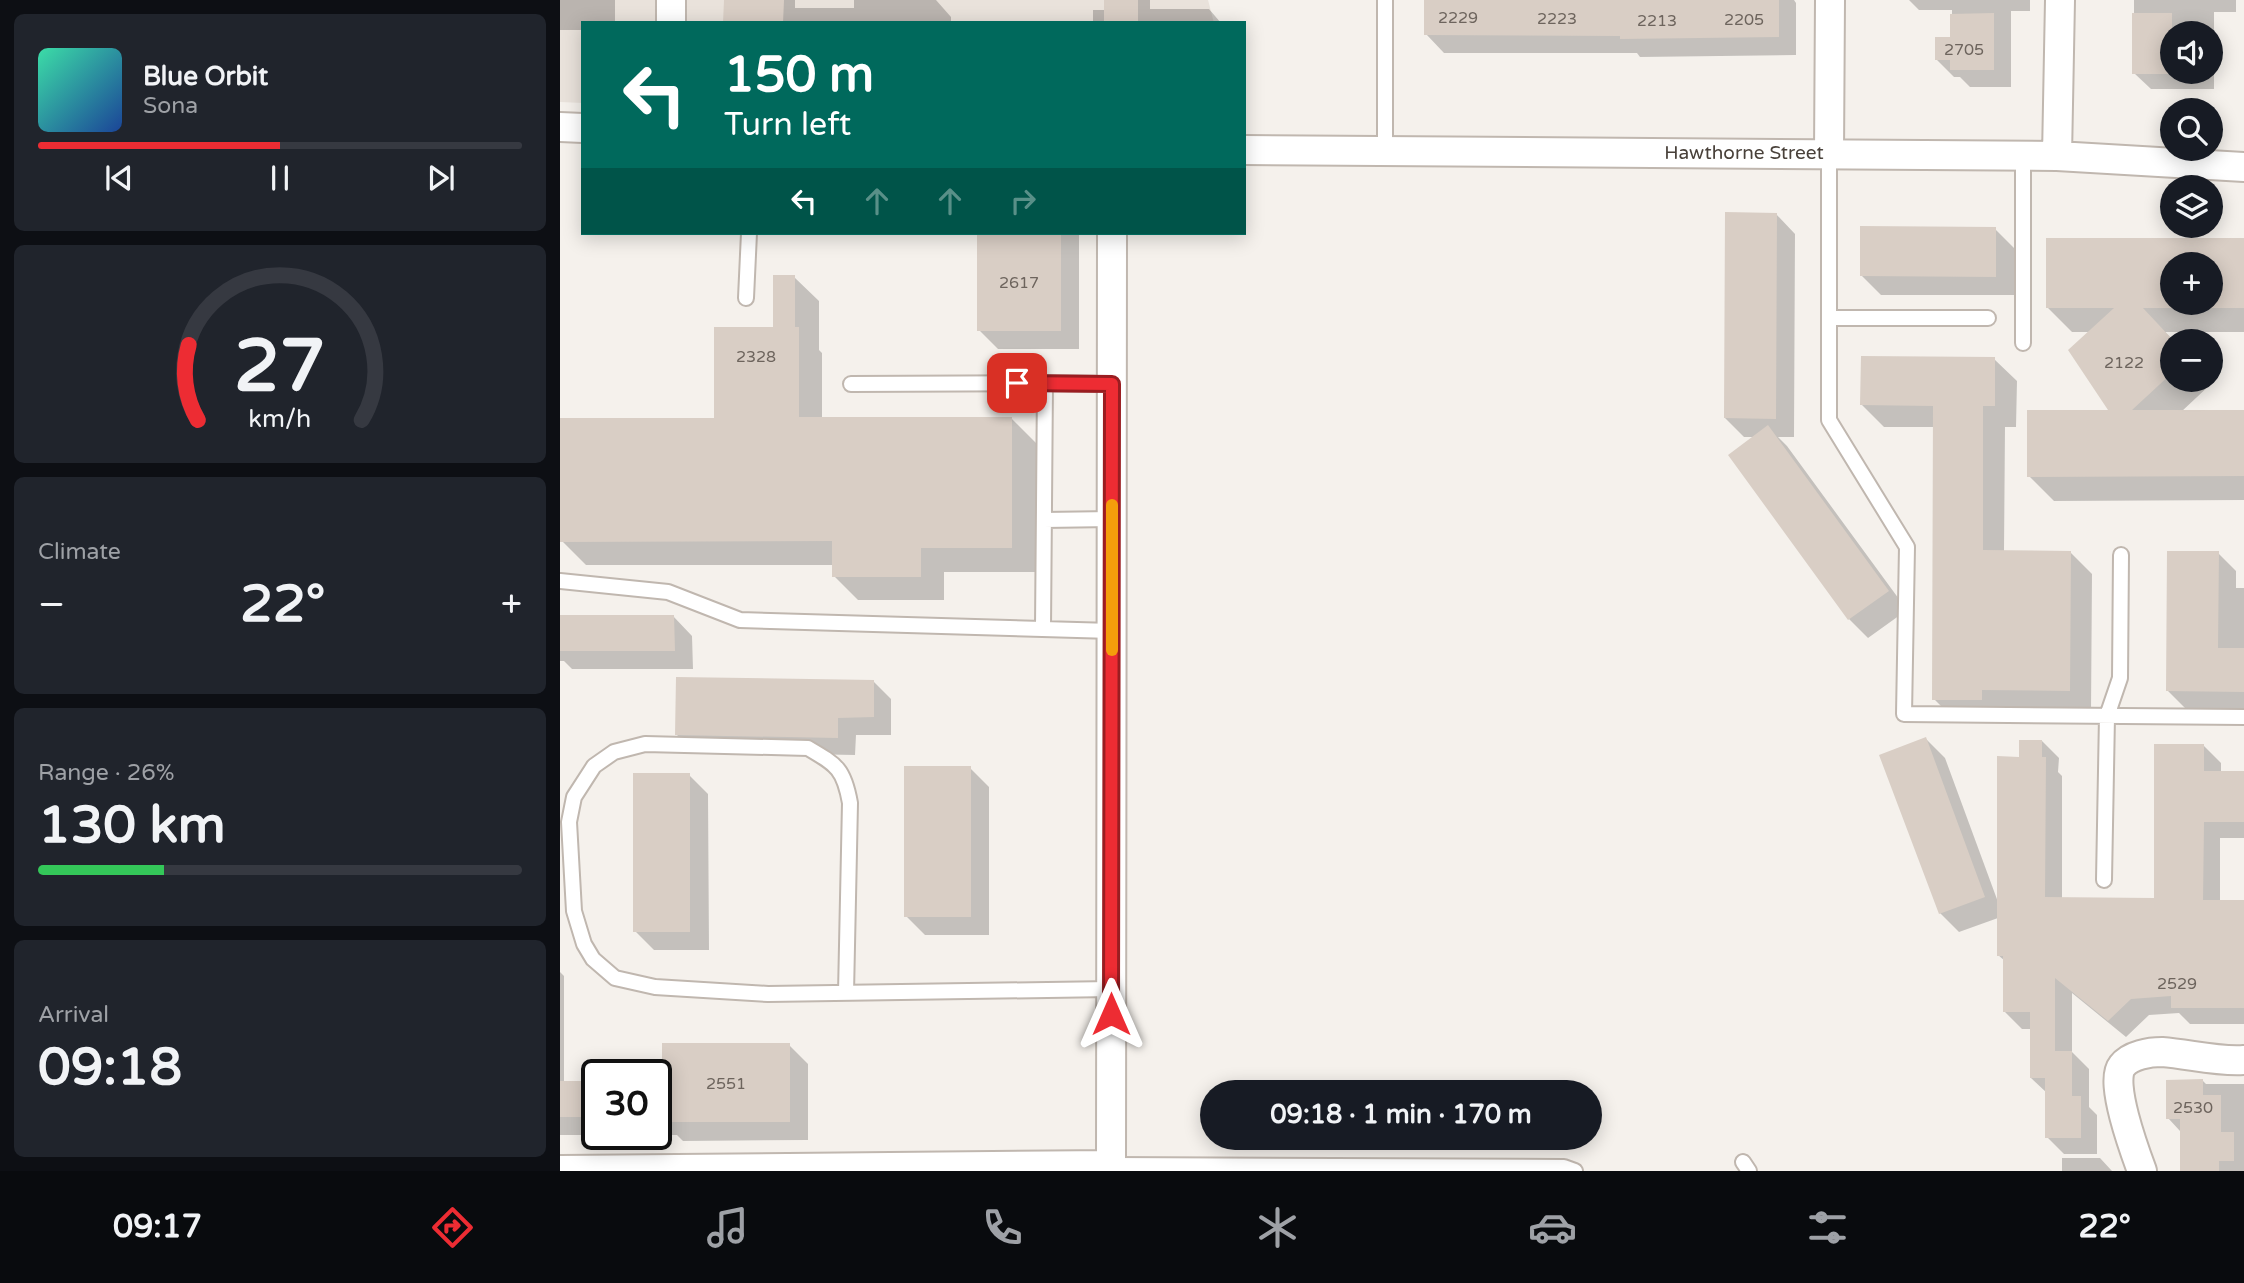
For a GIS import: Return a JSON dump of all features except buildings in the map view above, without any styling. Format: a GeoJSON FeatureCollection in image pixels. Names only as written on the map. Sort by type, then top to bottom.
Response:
{"type":"FeatureCollection","features":[{"type":"Feature","properties":{"kind":"street"},"geometry":{"type":"LineString","coordinates":[[671,0],[671,21]]}},
{"type":"Feature","properties":{"kind":"street"},"geometry":{"type":"LineString","coordinates":[[1829,153],[1830,0]]}},
{"type":"Feature","properties":{"kind":"street"},"geometry":{"type":"LineString","coordinates":[[2057,156],[2060,0]]}},
{"type":"Feature","properties":{"kind":"street"},"geometry":{"type":"LineString","coordinates":[[560,127],[581,128]]}},
{"type":"Feature","properties":{"kind":"street","name":"Hawthorne Street"},"geometry":{"type":"LineString","coordinates":[[1246,150],[2057,156],[2244,167]]}},
{"type":"Feature","properties":{"kind":"street"},"geometry":{"type":"LineString","coordinates":[[560,1170],[1111,1168],[1112,235]]}},
{"type":"Feature","properties":{"kind":"street"},"geometry":{"type":"LineString","coordinates":[[2142,1171],[2121,1101],[2118,1075],[2122,1065],[2140,1055],[2160,1052],[2244,1060]]}},
{"type":"Feature","properties":{"kind":"lane"},"geometry":{"type":"LineString","coordinates":[[1385,0],[1385,150]]}},
{"type":"Feature","properties":{"kind":"lane"},"geometry":{"type":"LineString","coordinates":[[1829,153],[1829,420],[1907,547],[1904,714],[2244,717]]}},
{"type":"Feature","properties":{"kind":"lane"},"geometry":{"type":"LineString","coordinates":[[2023,156],[2023,343]]}},
{"type":"Feature","properties":{"kind":"lane"},"geometry":{"type":"LineString","coordinates":[[746,298],[749,235]]}},
{"type":"Feature","properties":{"kind":"lane"},"geometry":{"type":"LineString","coordinates":[[1829,318],[1988,318]]}},
{"type":"Feature","properties":{"kind":"lane"},"geometry":{"type":"LineString","coordinates":[[1043,628],[1045,383]]}},
{"type":"Feature","properties":{"kind":"lane"},"geometry":{"type":"LineString","coordinates":[[851,384],[1112,384]]}},
{"type":"Feature","properties":{"kind":"lane"},"geometry":{"type":"LineString","coordinates":[[1044,520],[1112,519]]}},
{"type":"Feature","properties":{"kind":"lane"},"geometry":{"type":"LineString","coordinates":[[2104,880],[2107,716],[2120,678],[2121,555]]}},
{"type":"Feature","properties":{"kind":"lane"},"geometry":{"type":"LineString","coordinates":[[560,580],[668,592],[740,620],[1112,631]]}},
{"type":"Feature","properties":{"kind":"lane"},"geometry":{"type":"LineString","coordinates":[[846,993],[850,803],[846,778],[828,760],[808,748],[645,744],[614,752],[594,766],[574,797],[569,822],[574,911],[584,944],[593,959],[615,978],[655,986],[768,994],[846,993],[1111,989]]}},
{"type":"Feature","properties":{"kind":"lane"},"geometry":{"type":"LineString","coordinates":[[1111,1168],[1564,1167],[1575,1171]]}},
{"type":"Feature","properties":{"kind":"shaded area"},"geometry":{"type":"Polygon","coordinates":[[[560,0],[1208,0],[1213,21],[581,21],[581,103],[560,102],[560,0]]]}},
{"type":"Feature","properties":{"kind":"slow traffic"},"geometry":{"type":"LineString","coordinates":[[1112,505],[1112,650]]}},
{"type":"Feature","properties":{"kind":"route"},"geometry":{"type":"LineString","coordinates":[[1017,383],[1112,384],[1111,1014]]}}]}
